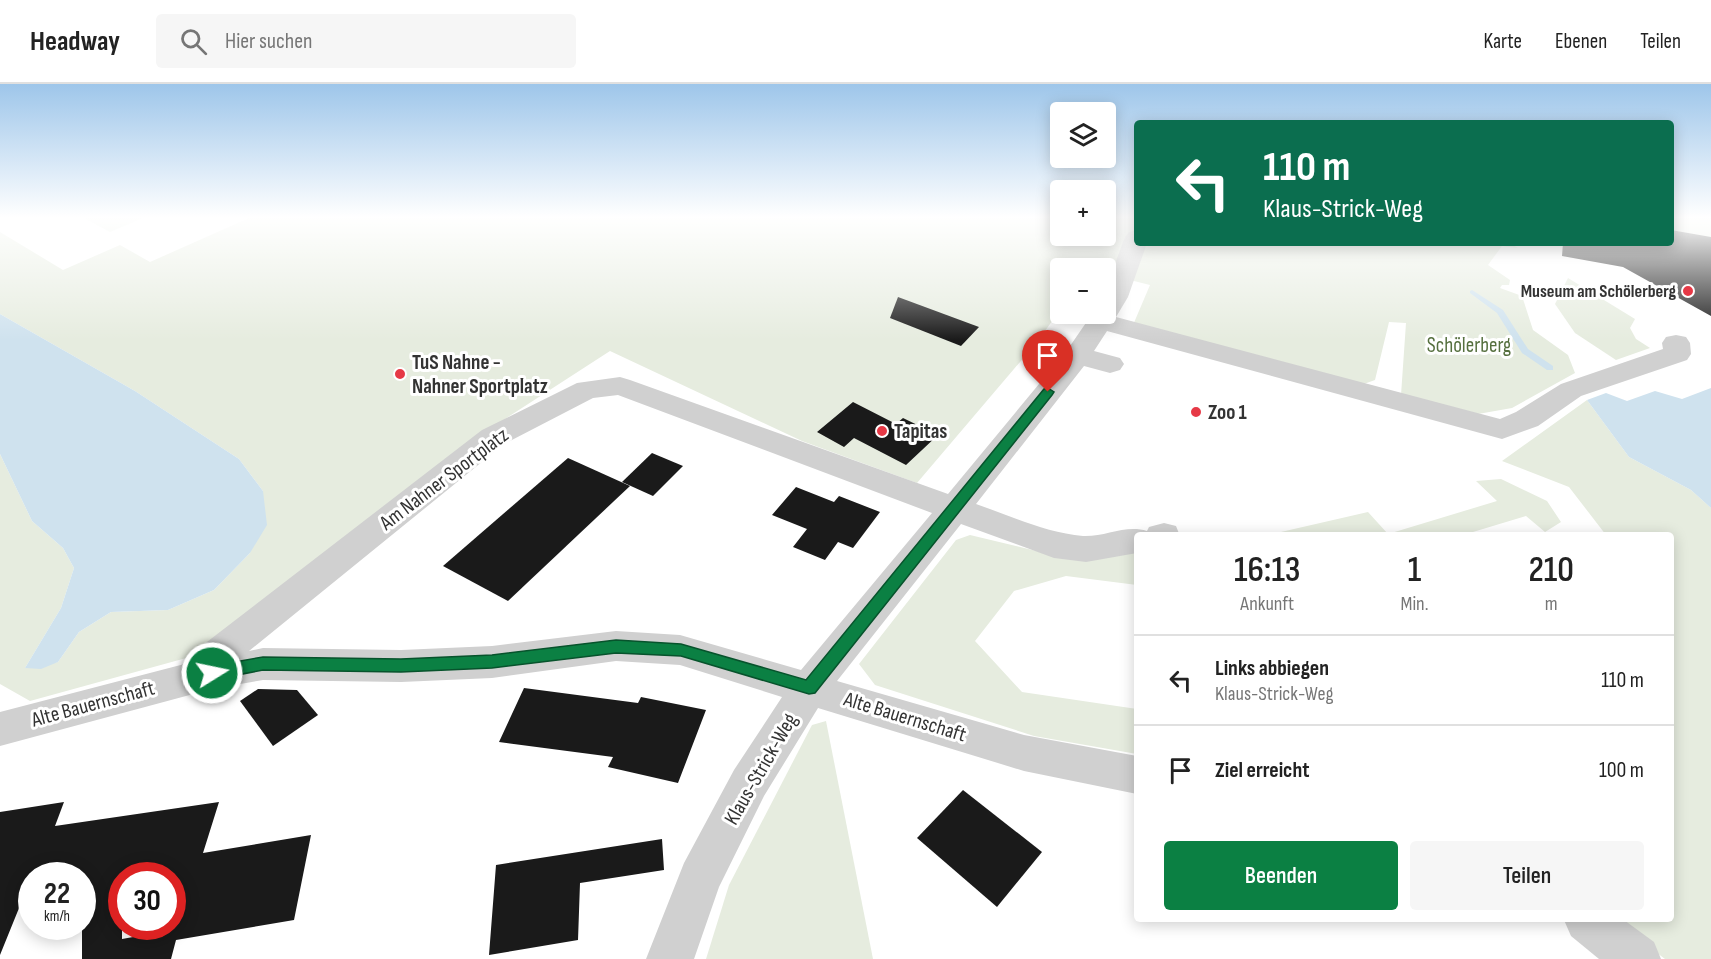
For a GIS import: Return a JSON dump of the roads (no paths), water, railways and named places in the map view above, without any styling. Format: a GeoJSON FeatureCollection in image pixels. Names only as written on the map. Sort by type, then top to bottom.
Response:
{"type":"FeatureCollection","features":[{"type":"Feature","properties":{"kind":"street","name":"Klaus-Strick-Weg"},"geometry":{"type":"LineString","coordinates":[[1116,294],[1129,259]]}},
{"type":"Feature","properties":{"kind":"street"},"geometry":{"type":"LineString","coordinates":[[1116,319],[1502,429],[1527,419],[1571,390],[1677,354],[1676,343]]}},
{"type":"Feature","properties":{"kind":"street","name":"Klaus-Strick-Weg"},"geometry":{"type":"LineString","coordinates":[[670,959],[700,879],[749,783],[809,688],[1078,355],[1099,324]]}},
{"type":"Feature","properties":{"kind":"street"},"geometry":{"type":"LineString","coordinates":[[1078,355],[1110,364]]}},
{"type":"Feature","properties":{"kind":"street","name":"Am Nahner Sportplatz"},"geometry":{"type":"LineString","coordinates":[[212,673],[216,656],[493,437],[587,389],[620,386],[1054,545],[1086,549],[1134,541]]}},
{"type":"Feature","properties":{"kind":"street","name":"Alte Bauernschaft"},"geometry":{"type":"LineString","coordinates":[[0,729],[212,673],[263,664],[401,666],[492,662],[616,646],[681,650],[1024,753],[1134,774]]}},
{"type":"Feature","properties":{"kind":"street"},"geometry":{"type":"LineString","coordinates":[[1590,922],[1637,959]]}},
{"type":"Feature","properties":{"kind":"water"},"geometry":{"type":"Polygon","coordinates":[[[0,314],[135,391],[239,459],[263,491],[267,525],[250,553],[214,590],[168,610],[111,612],[79,632],[58,662],[41,669],[25,668],[61,608],[74,568],[63,548],[32,521],[0,454],[0,314]]]}},
{"type":"Feature","properties":{"kind":"water"},"geometry":{"type":"Polygon","coordinates":[[[1711,388],[1711,508],[1691,490],[1629,457],[1587,400],[1606,393],[1627,401],[1655,391],[1682,399],[1711,388]]]}},
{"type":"Feature","properties":{"kind":"waterway"},"geometry":{"type":"LineString","coordinates":[[1472,292],[1500,312],[1525,351],[1550,368]]}},
{"type":"Feature","properties":{"kind":"place","name":"Museum am Schölerberg"},"geometry":{"type":"Point","coordinates":[1688,291]}},
{"type":"Feature","properties":{"kind":"place","name":"TuS Nahne - Nahner Sportplatz"},"geometry":{"type":"Point","coordinates":[400,374]}},
{"type":"Feature","properties":{"kind":"place","name":"Zoo 1"},"geometry":{"type":"Point","coordinates":[1196,412]}},
{"type":"Feature","properties":{"kind":"place","name":"Tapitas"},"geometry":{"type":"Point","coordinates":[882,431]}},
{"type":"Feature","properties":{"kind":"park label","name":"Schölerberg"},"geometry":{"type":"Point","coordinates":[1469,345]}}]}
